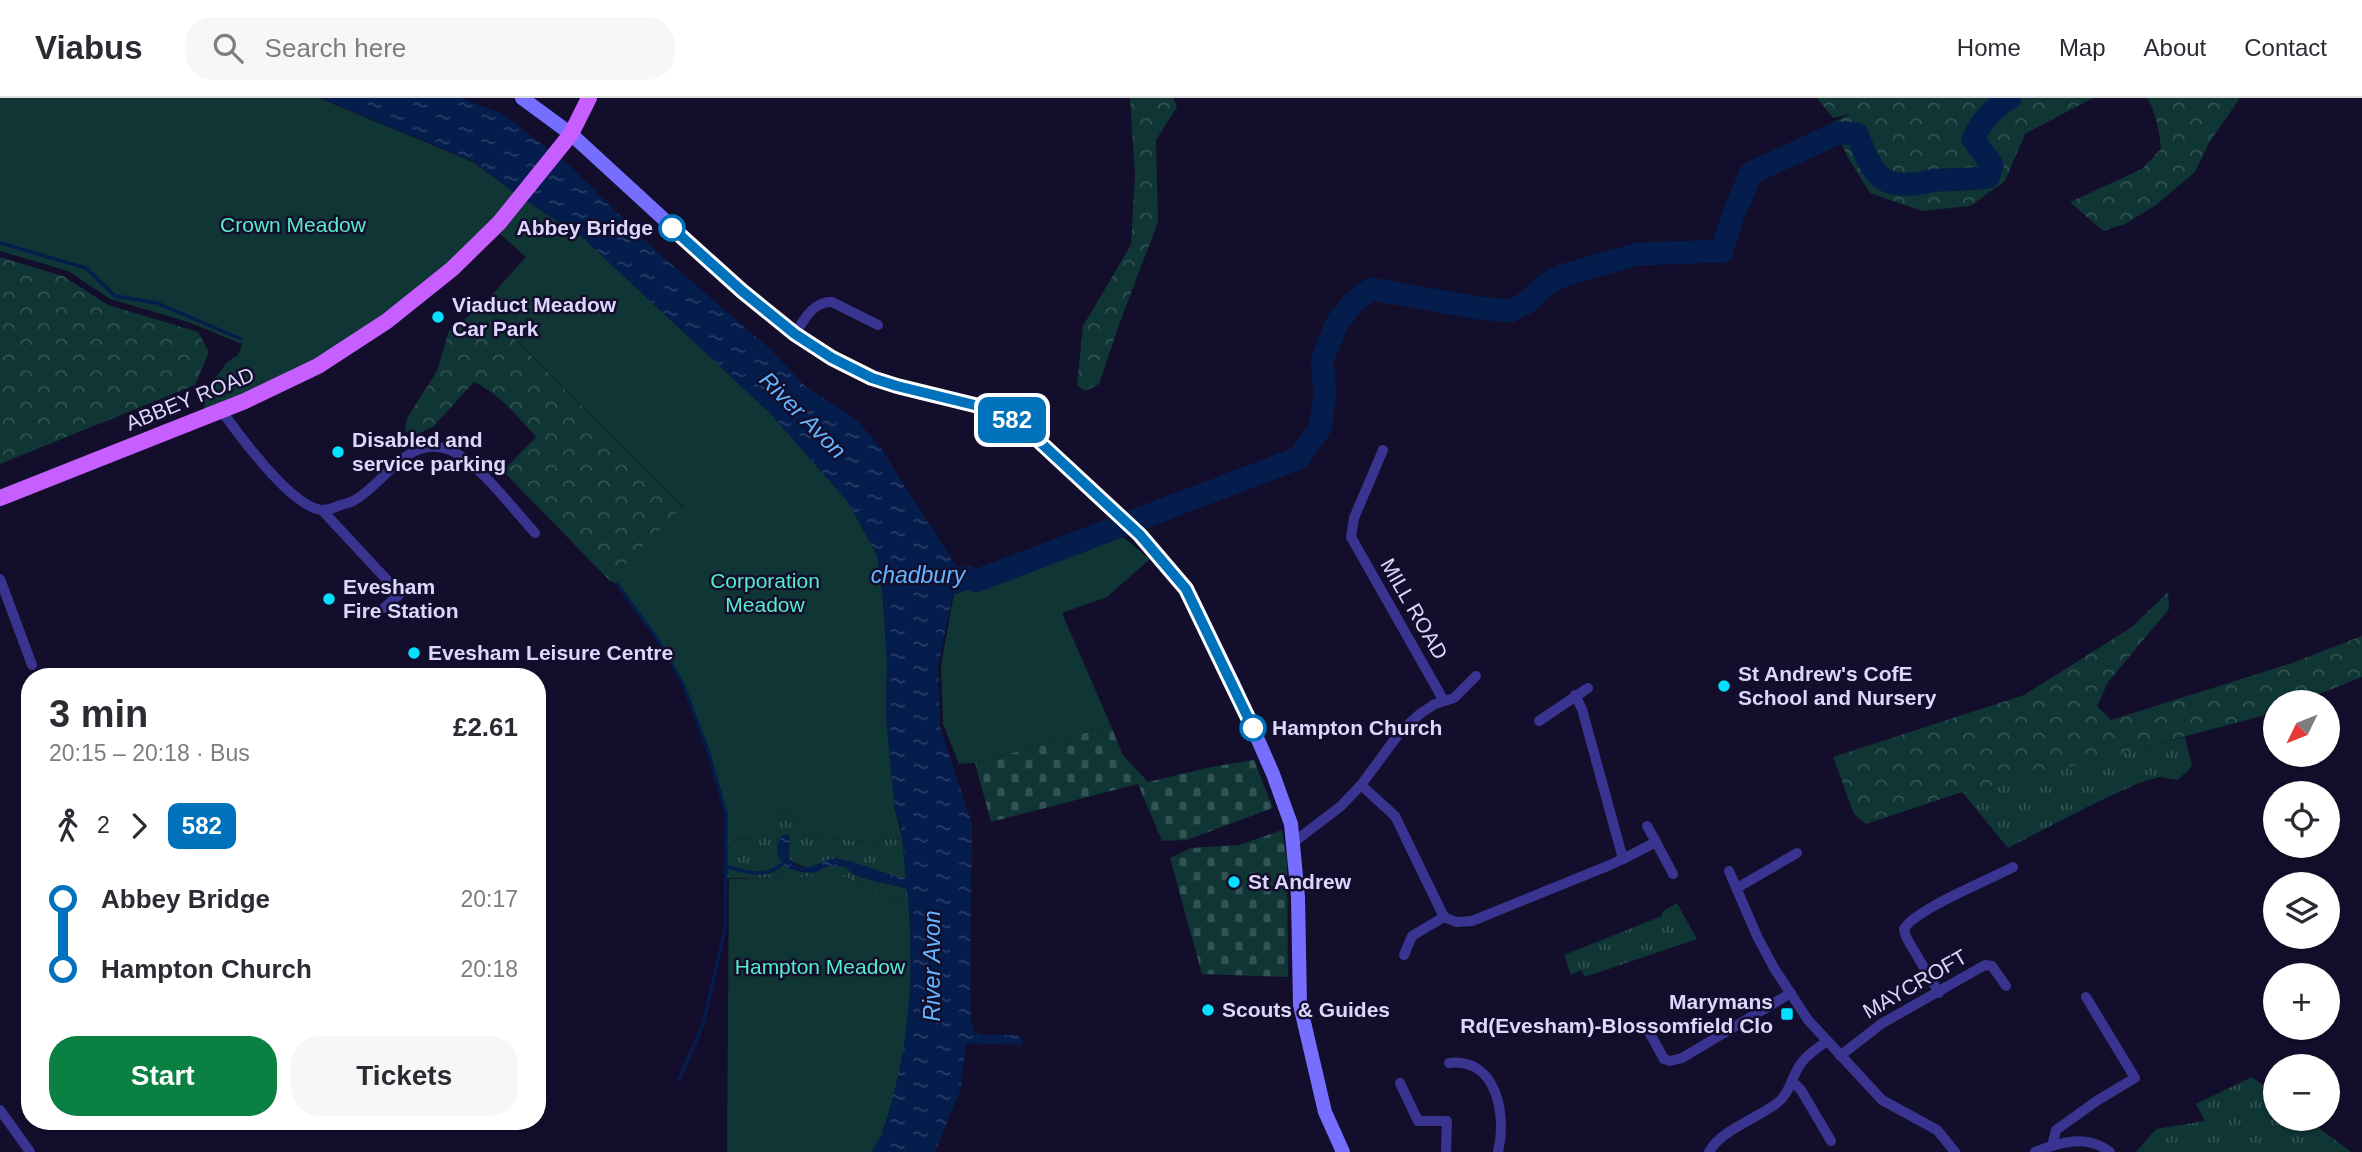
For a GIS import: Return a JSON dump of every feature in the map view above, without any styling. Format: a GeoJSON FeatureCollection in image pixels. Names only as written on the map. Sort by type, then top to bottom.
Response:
{"type":"FeatureCollection","features":[{"type":"Feature","properties":{"kind":"main road"},"geometry":{"type":"LineString","coordinates":[[522,98],[742,291],[795,334],[832,358],[872,378],[995,410],[1027,430],[1140,535],[1186,589],[1233,683],[1273,774],[1291,824],[1294,842],[1300,1005],[1325,1112],[1343,1152]]}},
{"type":"Feature","properties":{"kind":"main road"},"geometry":{"type":"LineString","coordinates":[[569,137],[589,98]]}},
{"type":"Feature","properties":{"kind":"main road","name":"ABBEY ROAD"},"geometry":{"type":"LineString","coordinates":[[0,498],[245,401],[318,366],[387,321],[452,268],[499,223],[569,137]]}},
{"type":"Feature","properties":{"kind":"street"},"geometry":{"type":"LineString","coordinates":[[795,334],[806,315],[824,302],[832,302],[878,325]]}},
{"type":"Feature","properties":{"kind":"street"},"geometry":{"type":"LineString","coordinates":[[221,410],[246,446],[276,478],[304,503],[322,510],[400,594],[384,608]]}},
{"type":"Feature","properties":{"kind":"street"},"geometry":{"type":"LineString","coordinates":[[322,510],[354,501],[414,451],[430,446],[446,448],[463,457],[536,533]]}},
{"type":"Feature","properties":{"kind":"street","name":"MILL ROAD"},"geometry":{"type":"LineString","coordinates":[[1383,450],[1354,518],[1351,537],[1444,701]]}},
{"type":"Feature","properties":{"kind":"street"},"geometry":{"type":"LineString","coordinates":[[1,581],[32,665]]}},
{"type":"Feature","properties":{"kind":"street"},"geometry":{"type":"LineString","coordinates":[[1294,842],[1318,826],[1361,785],[1401,731],[1421,712],[1454,698],[1476,676]]}},
{"type":"Feature","properties":{"kind":"street"},"geometry":{"type":"LineString","coordinates":[[1539,721],[1588,688]]}},
{"type":"Feature","properties":{"kind":"street"},"geometry":{"type":"LineString","coordinates":[[1575,695],[1582,709],[1623,859]]}},
{"type":"Feature","properties":{"kind":"street"},"geometry":{"type":"LineString","coordinates":[[1361,785],[1395,816],[1444,917],[1456,922],[1472,921],[1623,859],[1656,842]]}},
{"type":"Feature","properties":{"kind":"street"},"geometry":{"type":"LineString","coordinates":[[1647,826],[1673,874]]}},
{"type":"Feature","properties":{"kind":"street"},"geometry":{"type":"LineString","coordinates":[[1737,888],[1797,853]]}},
{"type":"Feature","properties":{"kind":"street"},"geometry":{"type":"LineString","coordinates":[[1940,992],[1903,929],[1908,921],[1927,909],[2013,867]]}},
{"type":"Feature","properties":{"kind":"street"},"geometry":{"type":"LineString","coordinates":[[1729,872],[1757,936],[1808,1020],[1882,1100],[1937,1130],[1955,1152]]}},
{"type":"Feature","properties":{"kind":"street"},"geometry":{"type":"LineString","coordinates":[[1404,955],[1412,936],[1444,917]]}},
{"type":"Feature","properties":{"kind":"street","name":"MAYCROFT"},"geometry":{"type":"LineString","coordinates":[[1840,1056],[1881,1024],[1985,965],[1992,966],[2006,986]]}},
{"type":"Feature","properties":{"kind":"street"},"geometry":{"type":"LineString","coordinates":[[1648,1030],[1664,1059],[1670,1061],[1682,1058],[1791,993]]}},
{"type":"Feature","properties":{"kind":"street"},"geometry":{"type":"LineString","coordinates":[[2052,1146],[2056,1130],[2135,1078],[2086,997]]}},
{"type":"Feature","properties":{"kind":"street"},"geometry":{"type":"LineString","coordinates":[[1709,1152],[1712,1146],[1788,1093],[1801,1063],[1827,1041]]}},
{"type":"Feature","properties":{"kind":"street"},"geometry":{"type":"LineString","coordinates":[[1449,1062],[1462,1061],[1471,1064],[1490,1082],[1500,1108],[1502,1134],[1499,1152]]}},
{"type":"Feature","properties":{"kind":"street"},"geometry":{"type":"LineString","coordinates":[[1793,1082],[1801,1090],[1831,1141]]}},
{"type":"Feature","properties":{"kind":"street"},"geometry":{"type":"LineString","coordinates":[[1400,1083],[1418,1121],[1447,1121],[1446,1152]]}},
{"type":"Feature","properties":{"kind":"street"},"geometry":{"type":"LineString","coordinates":[[0,1110],[30,1152]]}},
{"type":"Feature","properties":{"kind":"street"},"geometry":{"type":"LineString","coordinates":[[2035,1152],[2069,1142],[2092,1142],[2110,1152]]}},
{"type":"Feature","properties":{"kind":"green space","name":"Crown Meadow"},"geometry":{"type":"Polygon","coordinates":[[[0,98],[319,98],[473,162],[519,196],[462,259],[305,370],[203,416],[206,391],[227,362],[238,355],[242,344],[188,322],[110,299],[68,271],[0,251],[0,98]]]}},
{"type":"Feature","properties":{"kind":"green space"},"geometry":{"type":"Polygon","coordinates":[[[1130,98],[1173,98],[1177,107],[1156,140],[1158,222],[1099,384],[1085,391],[1077,385],[1083,326],[1131,245],[1135,174],[1130,98]]]}},
{"type":"Feature","properties":{"kind":"green space"},"geometry":{"type":"Polygon","coordinates":[[[1817,98],[2093,98],[2025,134],[2005,181],[1970,206],[1922,211],[1870,193],[1847,156],[1832,123],[1850,114],[1833,118],[1817,98]]]}},
{"type":"Feature","properties":{"kind":"green space"},"geometry":{"type":"Polygon","coordinates":[[[2147,98],[2240,98],[2209,143],[2195,172],[2156,205],[2125,224],[2103,231],[2070,202],[2142,169],[2161,149],[2155,116],[2147,98]]]}},
{"type":"Feature","properties":{"kind":"green space","name":"Corporation Meadow"},"geometry":{"type":"Polygon","coordinates":[[[525,200],[582,237],[770,413],[848,502],[877,555],[887,663],[886,717],[895,810],[902,838],[868,841],[806,838],[794,816],[781,812],[767,822],[762,839],[726,840],[726,814],[708,751],[683,684],[656,637],[618,585],[609,580],[683,507],[482,306],[526,257],[500,234],[525,200]]]}},
{"type":"Feature","properties":{"kind":"green space"},"geometry":{"type":"Polygon","coordinates":[[[0,257],[63,276],[108,305],[198,332],[209,352],[195,385],[0,464],[0,257]]]}},
{"type":"Feature","properties":{"kind":"green space"},"geometry":{"type":"Polygon","coordinates":[[[482,306],[683,508],[609,580],[503,471],[536,437],[508,406],[492,393],[474,382],[433,427],[417,434],[405,432],[407,418],[437,371],[449,331],[482,306]]]}},
{"type":"Feature","properties":{"kind":"green space"},"geometry":{"type":"Polygon","coordinates":[[[1112,528],[1150,559],[1107,597],[1062,613],[1111,726],[975,763],[959,764],[943,724],[941,666],[954,593],[968,577],[976,581],[1112,528]]]}},
{"type":"Feature","properties":{"kind":"green space"},"geometry":{"type":"Polygon","coordinates":[[[2168,592],[2169,609],[2108,682],[2097,706],[2111,720],[2289,664],[2362,636],[2362,677],[2329,690],[2263,690],[2262,716],[2035,776],[1962,792],[1866,824],[1854,814],[1833,757],[2024,695],[2132,627],[2168,592]]]}},
{"type":"Feature","properties":{"kind":"green space"},"geometry":{"type":"Polygon","coordinates":[[[1111,726],[1123,755],[1148,782],[1254,760],[1273,808],[1187,840],[1162,841],[1138,784],[991,822],[975,763],[1111,726]]]}},
{"type":"Feature","properties":{"kind":"green space"},"geometry":{"type":"Polygon","coordinates":[[[2185,737],[2192,766],[2178,780],[2159,777],[2139,783],[2008,848],[1962,792],[2185,737]]]}},
{"type":"Feature","properties":{"kind":"green space"},"geometry":{"type":"Polygon","coordinates":[[[781,812],[794,816],[806,838],[868,841],[902,838],[906,879],[835,858],[809,869],[791,861],[788,855],[790,843],[781,836],[777,847],[779,858],[800,872],[837,865],[845,867],[857,876],[907,889],[908,899],[877,895],[846,877],[726,878],[726,840],[761,839],[766,822],[781,812]]]}},
{"type":"Feature","properties":{"kind":"green space"},"geometry":{"type":"Polygon","coordinates":[[[1282,830],[1287,861],[1288,977],[1202,974],[1170,858],[1191,848],[1239,845],[1282,830]]]}},
{"type":"Feature","properties":{"kind":"green space","name":"Hampton Meadow"},"geometry":{"type":"Polygon","coordinates":[[[846,877],[877,895],[908,899],[911,950],[907,1028],[898,1078],[884,1129],[871,1152],[727,1152],[729,879],[846,877]]]}},
{"type":"Feature","properties":{"kind":"green space"},"geometry":{"type":"Polygon","coordinates":[[[1677,903],[1697,939],[1585,977],[1581,970],[1571,975],[1564,955],[1662,916],[1662,912],[1677,903]]]}},
{"type":"Feature","properties":{"kind":"green space"},"geometry":{"type":"Polygon","coordinates":[[[2252,1077],[2263,1085],[2263,1131],[2323,1131],[2351,1152],[2136,1152],[2156,1129],[2205,1121],[2196,1104],[2252,1077]]]}},
{"type":"Feature","properties":{"kind":"water","name":"chadbury"},"geometry":{"type":"Polygon","coordinates":[[[321,98],[462,98],[503,114],[568,164],[656,251],[770,349],[807,388],[856,419],[883,451],[954,562],[968,577],[953,593],[938,667],[940,727],[972,823],[971,1022],[975,1032],[983,1035],[1018,1035],[1023,1042],[1020,1045],[966,1043],[960,1091],[935,1152],[871,1152],[881,1135],[898,1077],[907,1024],[910,943],[907,889],[854,875],[846,867],[826,867],[814,873],[790,869],[782,864],[777,847],[781,836],[786,834],[790,836],[789,856],[798,866],[804,868],[838,859],[906,878],[901,827],[895,810],[886,717],[887,663],[877,555],[848,502],[770,413],[582,237],[522,198],[473,161],[321,98]]]}},
{"type":"Feature","properties":{"kind":"waterway"},"geometry":{"type":"LineString","coordinates":[[940,588],[968,577],[976,581],[1299,458],[1320,428],[1325,395],[1322,361],[1337,323],[1353,303],[1371,289],[1510,311],[1526,303],[1547,284],[1564,275],[1638,254],[1722,251],[1732,218],[1751,173],[1838,133],[1857,134],[1870,164],[1889,182],[1915,184],[1988,177],[1992,165],[1973,139],[1988,116],[2010,98]]}},
{"type":"Feature","properties":{"kind":"waterway"},"geometry":{"type":"LineString","coordinates":[[0,243],[86,268],[115,296],[157,303],[241,339]]}},
{"type":"Feature","properties":{"kind":"waterway"},"geometry":{"type":"LineString","coordinates":[[617,584],[656,637],[683,684],[708,751],[726,814],[726,866],[762,873],[782,864]]}},
{"type":"Feature","properties":{"kind":"waterway"},"geometry":{"type":"LineString","coordinates":[[679,1080],[703,1025],[725,929],[726,866]]}},
{"type":"Feature","properties":{"kind":"bus line","name":"582"},"geometry":{"type":"LineString","coordinates":[[672,228],[742,291],[795,334],[832,358],[872,378],[897,386],[995,410],[1027,430],[1140,535],[1168,565],[1186,589],[1253,728]]}},
{"type":"Feature","properties":{"kind":"place","name":"Abbey Bridge"},"geometry":{"type":"Point","coordinates":[672,228]}},
{"type":"Feature","properties":{"kind":"place","name":"Viaduct Meadow Car Park"},"geometry":{"type":"Point","coordinates":[438,317]}},
{"type":"Feature","properties":{"kind":"place","name":"Disabled and service parking"},"geometry":{"type":"Point","coordinates":[338,452]}},
{"type":"Feature","properties":{"kind":"place","name":"Evesham Fire Station"},"geometry":{"type":"Point","coordinates":[329,599]}},
{"type":"Feature","properties":{"kind":"place","name":"Evesham Leisure Centre"},"geometry":{"type":"Point","coordinates":[414,653]}},
{"type":"Feature","properties":{"kind":"place","name":"St Andrew's CofE School and Nursery"},"geometry":{"type":"Point","coordinates":[1724,686]}},
{"type":"Feature","properties":{"kind":"place","name":"Hampton Church"},"geometry":{"type":"Point","coordinates":[1253,728]}},
{"type":"Feature","properties":{"kind":"place","name":"St Andrew"},"geometry":{"type":"Point","coordinates":[1234,882]}},
{"type":"Feature","properties":{"kind":"place","name":"Scouts & Guides"},"geometry":{"type":"Point","coordinates":[1208,1010]}},
{"type":"Feature","properties":{"kind":"place","name":"Marymans Rd(Evesham)-Blossomfield Clo"},"geometry":{"type":"Point","coordinates":[1787,1014]}},
{"type":"Feature","properties":{"kind":"water label","name":"River Avon"},"geometry":{"type":"Point","coordinates":[803,415]}},
{"type":"Feature","properties":{"kind":"water label","name":"River Avon"},"geometry":{"type":"Point","coordinates":[932,966]}}]}
